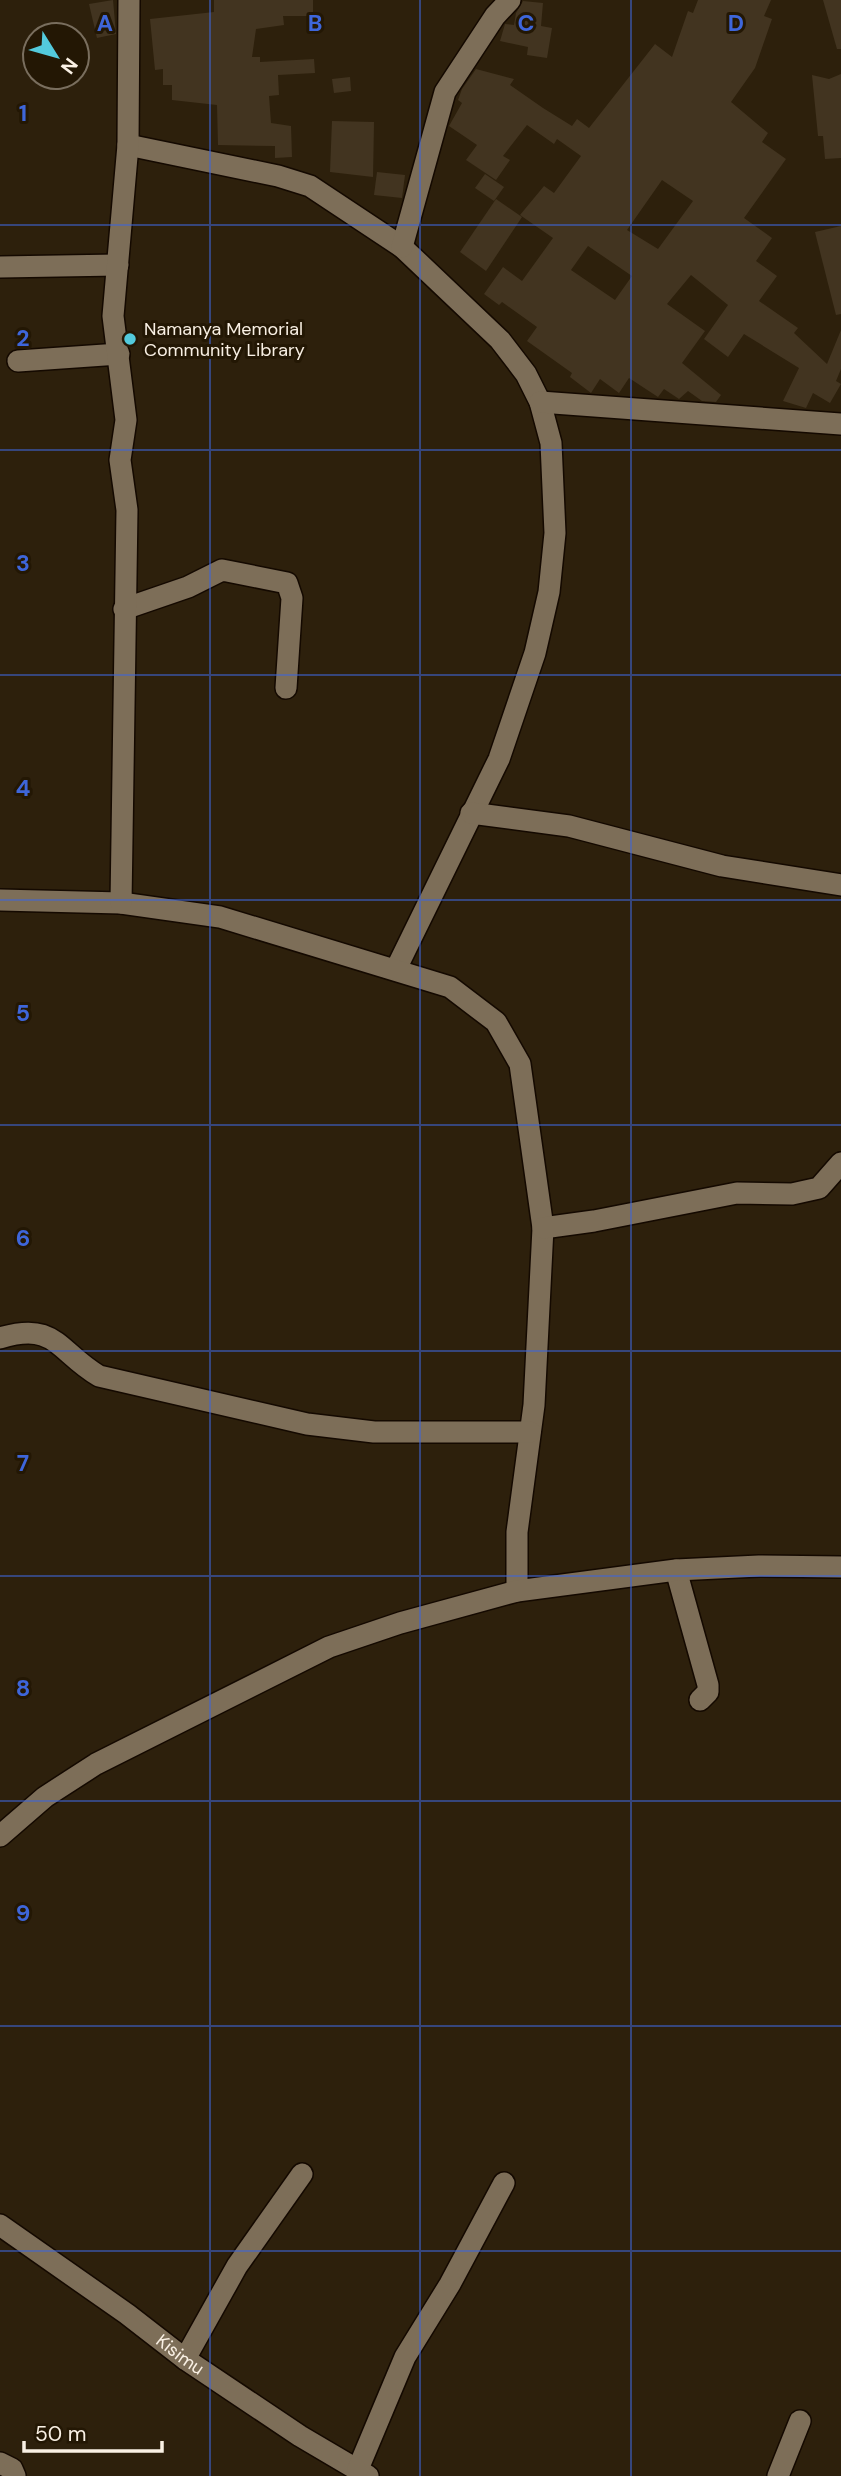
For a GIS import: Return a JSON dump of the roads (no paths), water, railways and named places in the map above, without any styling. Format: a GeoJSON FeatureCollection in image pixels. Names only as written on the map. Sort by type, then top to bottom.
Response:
{"type":"FeatureCollection","features":[{"type":"Feature","properties":{"kind":"street"},"geometry":{"type":"LineString","coordinates":[[121,903],[127,510],[120,460],[126,420],[113,316],[128,145],[129,0]]}},
{"type":"Feature","properties":{"kind":"street"},"geometry":{"type":"LineString","coordinates":[[402,247],[445,92],[495,16],[510,0]]}},
{"type":"Feature","properties":{"kind":"street"},"geometry":{"type":"LineString","coordinates":[[128,145],[278,176],[310,186],[402,247],[500,341],[526,374],[540,402],[551,443],[555,533],[550,592],[536,653],[499,759],[396,969]]}},
{"type":"Feature","properties":{"kind":"street"},"geometry":{"type":"LineString","coordinates":[[0,267],[118,265]]}},
{"type":"Feature","properties":{"kind":"street"},"geometry":{"type":"LineString","coordinates":[[18,361],[119,354]]}},
{"type":"Feature","properties":{"kind":"street"},"geometry":{"type":"LineString","coordinates":[[540,402],[841,424]]}},
{"type":"Feature","properties":{"kind":"street"},"geometry":{"type":"LineString","coordinates":[[124,609],[188,587],[222,570],[287,583],[292,598],[286,688]]}},
{"type":"Feature","properties":{"kind":"street"},"geometry":{"type":"LineString","coordinates":[[471,813],[569,826],[722,866],[841,885]]}},
{"type":"Feature","properties":{"kind":"street"},"geometry":{"type":"LineString","coordinates":[[0,900],[121,903],[220,916],[450,987],[496,1022],[520,1064],[543,1228],[530,1432],[517,1532],[517,1591]]}},
{"type":"Feature","properties":{"kind":"street"},"geometry":{"type":"LineString","coordinates":[[543,1228],[594,1221],[737,1193],[792,1194],[819,1188],[841,1163]]}},
{"type":"Feature","properties":{"kind":"street"},"geometry":{"type":"LineString","coordinates":[[0,1338],[22,1331],[45,1334],[82,1366],[99,1376],[307,1424],[374,1432],[530,1432]]}},
{"type":"Feature","properties":{"kind":"street"},"geometry":{"type":"LineString","coordinates":[[0,1836],[45,1797],[96,1763],[329,1647],[461,1604],[517,1591],[676,1570],[759,1566],[841,1567]]}},
{"type":"Feature","properties":{"kind":"street"},"geometry":{"type":"LineString","coordinates":[[676,1570],[708,1685],[708,1692],[700,1700]]}},
{"type":"Feature","properties":{"kind":"street"},"geometry":{"type":"LineString","coordinates":[[185,2359],[237,2266],[302,2174]]}},
{"type":"Feature","properties":{"kind":"street"},"geometry":{"type":"LineString","coordinates":[[363,2472],[405,2357],[450,2284],[504,2183]]}},
{"type":"Feature","properties":{"kind":"street","name":"Kisimu"},"geometry":{"type":"LineString","coordinates":[[0,2225],[127,2314],[185,2359],[300,2436],[363,2472]]}},
{"type":"Feature","properties":{"kind":"street"},"geometry":{"type":"LineString","coordinates":[[778,2476],[800,2421]]}},
{"type":"Feature","properties":{"kind":"street"},"geometry":{"type":"LineString","coordinates":[[0,2463],[12,2469],[15,2476]]}},
{"type":"Feature","properties":{"kind":"place","name":"Namanya Memorial Community Library"},"geometry":{"type":"Point","coordinates":[130,339]}}]}
